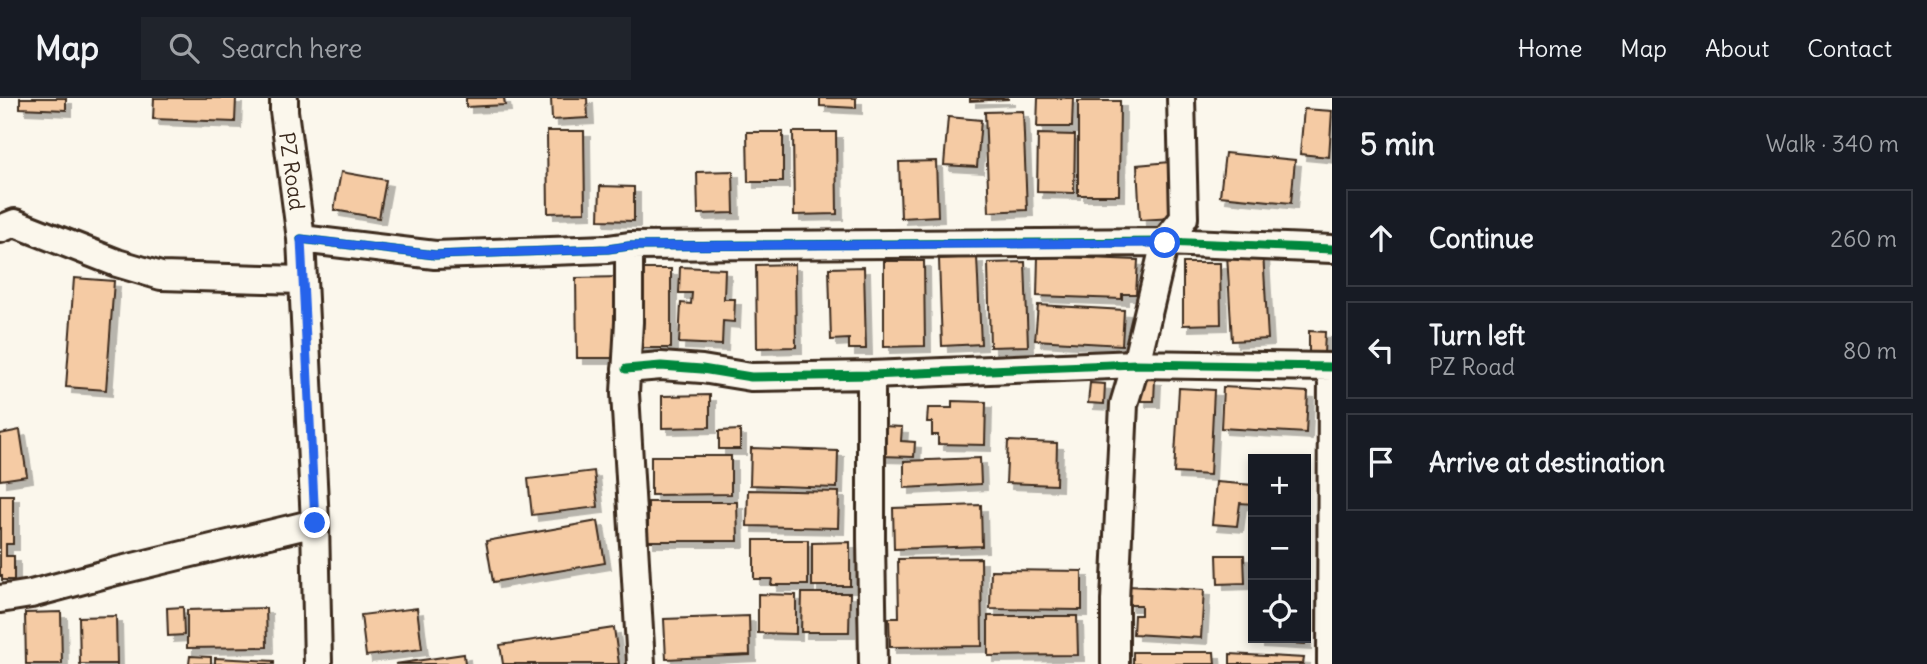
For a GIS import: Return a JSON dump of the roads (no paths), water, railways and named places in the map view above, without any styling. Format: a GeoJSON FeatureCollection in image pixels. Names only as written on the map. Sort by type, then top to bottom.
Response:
{"type":"FeatureCollection","features":[{"type":"Feature","properties":{"kind":"street","name":"PZ Road"},"geometry":{"type":"LineString","coordinates":[[284,98],[301,239],[315,523],[318,664]]}},
{"type":"Feature","properties":{"kind":"street"},"geometry":{"type":"LineString","coordinates":[[1115,664],[1115,601],[1124,404],[1165,243],[1184,218],[1181,98]]}},
{"type":"Feature","properties":{"kind":"street"},"geometry":{"type":"LineString","coordinates":[[0,229],[15,223],[117,263],[162,276],[302,280]]}},
{"type":"Feature","properties":{"kind":"street"},"geometry":{"type":"LineString","coordinates":[[301,239],[435,255],[629,246],[1165,243],[1332,249]]}},
{"type":"Feature","properties":{"kind":"street"},"geometry":{"type":"LineString","coordinates":[[629,246],[625,393],[641,664]]}},
{"type":"Feature","properties":{"kind":"street"},"geometry":{"type":"LineString","coordinates":[[626,369],[661,366],[751,377],[1136,364],[1332,367],[1331,664]]}},
{"type":"Feature","properties":{"kind":"street"},"geometry":{"type":"LineString","coordinates":[[871,375],[873,664]]}},
{"type":"Feature","properties":{"kind":"street"},"geometry":{"type":"LineString","coordinates":[[0,599],[31,594],[315,523]]}}]}
